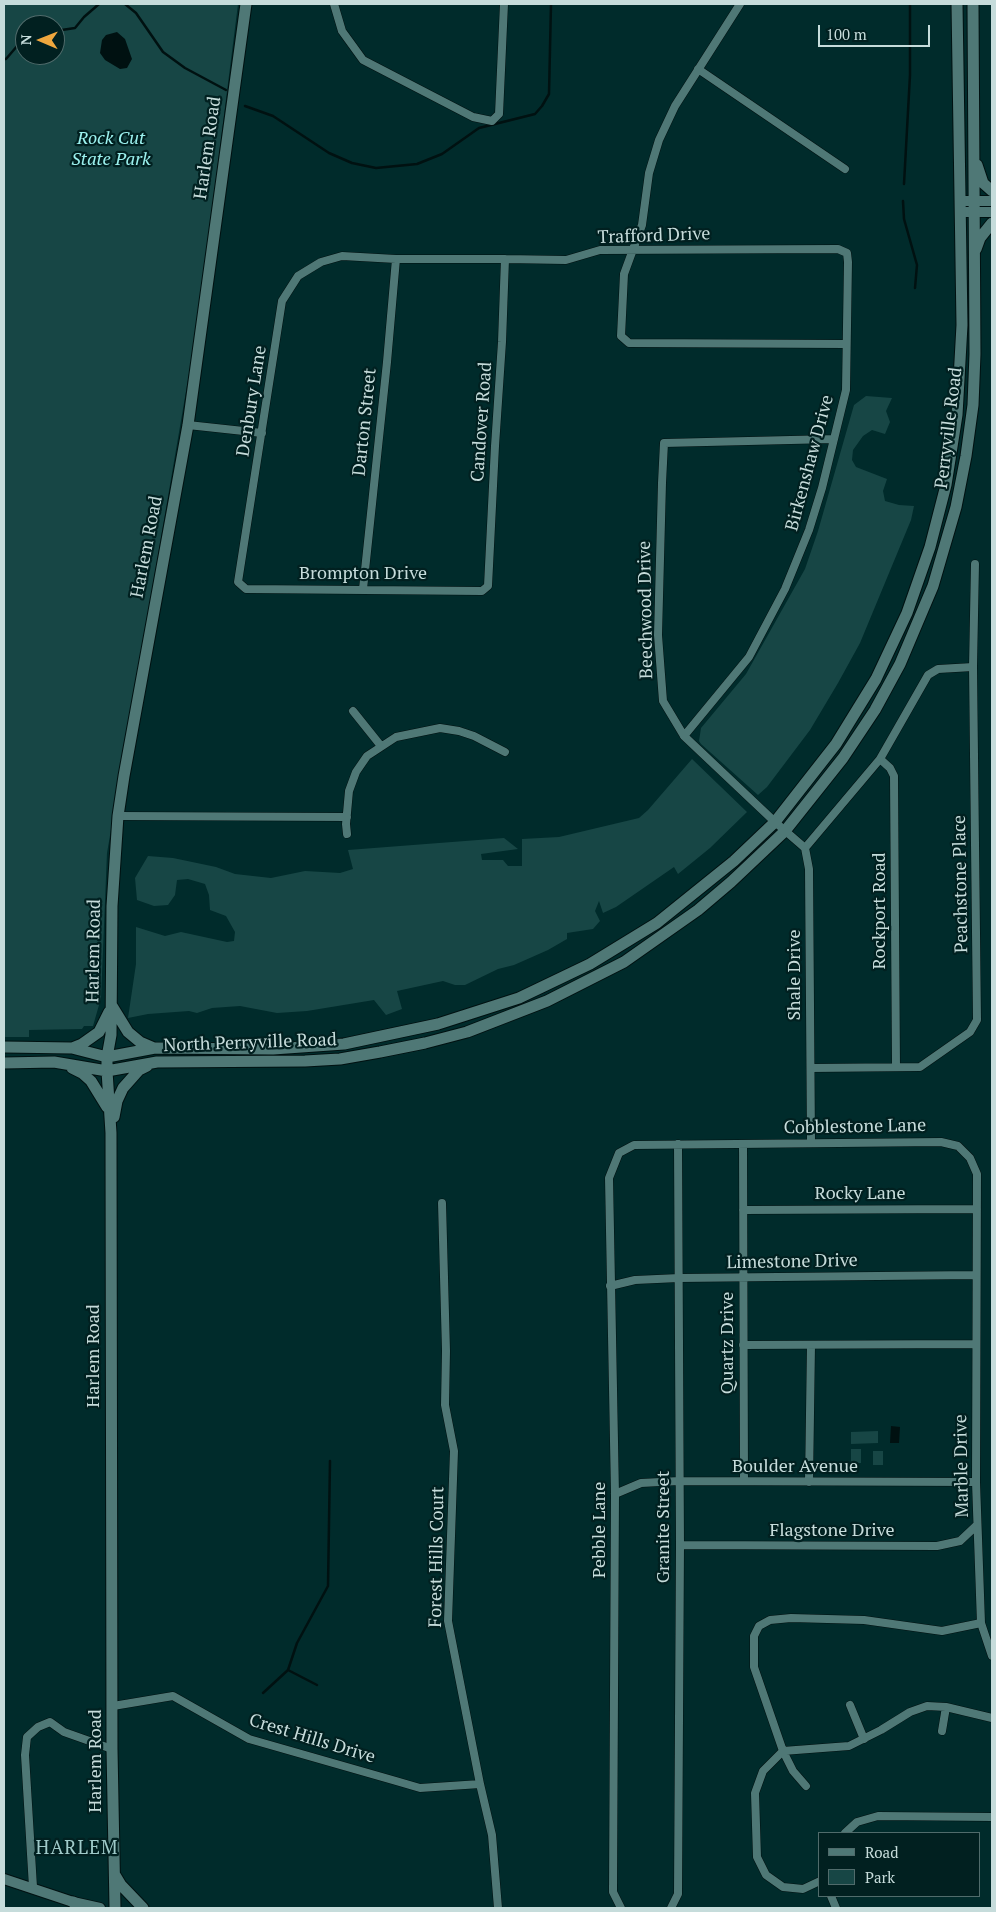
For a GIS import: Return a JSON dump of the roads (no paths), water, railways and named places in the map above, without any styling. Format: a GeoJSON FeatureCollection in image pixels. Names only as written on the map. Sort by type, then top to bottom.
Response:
{"type":"FeatureCollection","features":[{"type":"Feature","properties":{"kind":"main road","name":"Harlem Road"},"geometry":{"type":"LineString","coordinates":[[115,1908],[112,1749],[111,1133],[107,1057],[111,1035],[112,906],[118,816],[144,662],[188,425],[246,4]]}},
{"type":"Feature","properties":{"kind":"main road"},"geometry":{"type":"LineString","coordinates":[[957,4],[960,206]]}},
{"type":"Feature","properties":{"kind":"main road"},"geometry":{"type":"LineString","coordinates":[[973,4],[974,206]]}},
{"type":"Feature","properties":{"kind":"main road"},"geometry":{"type":"LineString","coordinates":[[974,156],[983,183],[992,191]]}},
{"type":"Feature","properties":{"kind":"main road","name":"Perryville Road"},"geometry":{"type":"LineString","coordinates":[[907,614],[930,547],[946,485],[957,415],[962,325],[960,206]]}},
{"type":"Feature","properties":{"kind":"main road","name":"Perryville Road"},"geometry":{"type":"LineString","coordinates":[[918,623],[933,586],[946,545],[966,456],[974,371],[974,206]]}},
{"type":"Feature","properties":{"kind":"main road"},"geometry":{"type":"LineString","coordinates":[[974,256],[980,238],[992,223]]}},
{"type":"Feature","properties":{"kind":"main road","name":"North Perryville Road"},"geometry":{"type":"LineString","coordinates":[[4,1047],[72,1048],[107,1057],[155,1048],[273,1049],[344,1044],[438,1024],[519,998],[590,964],[657,923],[734,861],[775,822],[836,744],[876,680],[907,614]]}},
{"type":"Feature","properties":{"kind":"main road","name":"North Perryville Road"},"geometry":{"type":"LineString","coordinates":[[4,1063],[54,1062],[107,1071],[156,1062],[271,1063],[340,1059],[425,1043],[467,1032],[577,987],[624,962],[705,905],[785,831],[843,758],[875,710],[900,664],[918,623]]}},
{"type":"Feature","properties":{"kind":"main road"},"geometry":{"type":"LineString","coordinates":[[72,1048],[82,1044],[99,1032],[111,1004]]}},
{"type":"Feature","properties":{"kind":"main road"},"geometry":{"type":"LineString","coordinates":[[111,1004],[128,1032],[140,1042],[155,1048]]}},
{"type":"Feature","properties":{"kind":"main road"},"geometry":{"type":"LineString","coordinates":[[54,1062],[76,1070],[91,1081],[108,1108],[111,1133]]}},
{"type":"Feature","properties":{"kind":"main road"},"geometry":{"type":"LineString","coordinates":[[111,1133],[117,1101],[123,1088],[139,1070],[156,1062]]}},
{"type":"Feature","properties":{"kind":"main road"},"geometry":{"type":"LineString","coordinates":[[114,1874],[121,1886],[142,1908]]}},
{"type":"Feature","properties":{"kind":"street"},"geometry":{"type":"LineString","coordinates":[[334,4],[342,31],[363,60],[474,117],[492,121],[498,114],[504,4]]}},
{"type":"Feature","properties":{"kind":"street"},"geometry":{"type":"LineString","coordinates":[[740,4],[675,106],[659,140],[650,173],[642,225],[624,274],[621,336],[629,343],[846,344]]}},
{"type":"Feature","properties":{"kind":"street"},"geometry":{"type":"LineString","coordinates":[[698,69],[845,168]]}},
{"type":"Feature","properties":{"kind":"street"},"geometry":{"type":"LineString","coordinates":[[960,206],[974,206],[992,201]]}},
{"type":"Feature","properties":{"kind":"street"},"geometry":{"type":"LineString","coordinates":[[974,206],[992,212]]}},
{"type":"Feature","properties":{"kind":"street","name":"Trafford Drive"},"geometry":{"type":"LineString","coordinates":[[342,256],[396,259],[566,260],[600,250],[838,249],[847,253]]}},
{"type":"Feature","properties":{"kind":"street","name":"Birkenshaw Drive"},"geometry":{"type":"LineString","coordinates":[[684,736],[749,656],[785,589],[810,530],[846,390],[847,253]]}},
{"type":"Feature","properties":{"kind":"street","name":"Denbury Lane"},"geometry":{"type":"LineString","coordinates":[[238,582],[282,301],[298,276],[321,262],[342,256]]}},
{"type":"Feature","properties":{"kind":"street","name":"Darton Street"},"geometry":{"type":"LineString","coordinates":[[363,589],[396,259]]}},
{"type":"Feature","properties":{"kind":"street","name":"Candover Road"},"geometry":{"type":"LineString","coordinates":[[488,586],[505,259]]}},
{"type":"Feature","properties":{"kind":"street"},"geometry":{"type":"LineString","coordinates":[[188,425],[262,433]]}},
{"type":"Feature","properties":{"kind":"street","name":"Beechwood Drive"},"geometry":{"type":"LineString","coordinates":[[775,822],[684,736],[663,700],[658,635],[664,443],[833,439]]}},
{"type":"Feature","properties":{"kind":"street","name":"Peachstone Place"},"geometry":{"type":"LineString","coordinates":[[811,1068],[920,1066],[970,1032],[977,1020],[973,667],[975,564]]}},
{"type":"Feature","properties":{"kind":"street","name":"Brompton Drive"},"geometry":{"type":"LineString","coordinates":[[238,582],[246,589],[482,590],[488,586]]}},
{"type":"Feature","properties":{"kind":"street"},"geometry":{"type":"LineString","coordinates":[[775,822],[804,848],[880,759],[928,675],[938,669],[973,667]]}},
{"type":"Feature","properties":{"kind":"street"},"geometry":{"type":"LineString","coordinates":[[353,711],[381,746]]}},
{"type":"Feature","properties":{"kind":"street"},"geometry":{"type":"LineString","coordinates":[[347,834],[346,817],[349,791],[356,772],[367,756],[396,737],[440,728],[474,736],[505,752]]}},
{"type":"Feature","properties":{"kind":"street","name":"Rockport Road"},"geometry":{"type":"LineString","coordinates":[[880,759],[890,768],[894,776],[896,1067]]}},
{"type":"Feature","properties":{"kind":"street"},"geometry":{"type":"LineString","coordinates":[[118,816],[346,817]]}},
{"type":"Feature","properties":{"kind":"street","name":"Shale Drive"},"geometry":{"type":"LineString","coordinates":[[804,848],[810,869],[811,1142]]}},
{"type":"Feature","properties":{"kind":"street","name":"Cobblestone Lane"},"geometry":{"type":"LineString","coordinates":[[619,1153],[634,1145],[678,1144],[941,1142],[958,1146],[970,1158],[977,1174],[976,1275]]}},
{"type":"Feature","properties":{"kind":"street","name":"Granite Street"},"geometry":{"type":"LineString","coordinates":[[671,1908],[678,1894],[680,1545],[678,1144]]}},
{"type":"Feature","properties":{"kind":"street","name":"Quartz Drive"},"geometry":{"type":"LineString","coordinates":[[743,1144],[744,1481]]}},
{"type":"Feature","properties":{"kind":"street","name":"Pebble Lane"},"geometry":{"type":"LineString","coordinates":[[619,1153],[609,1178],[615,1494],[613,1892],[621,1908]]}},
{"type":"Feature","properties":{"kind":"street","name":"Forest Hills Court"},"geometry":{"type":"LineString","coordinates":[[442,1203],[446,1351],[445,1405],[454,1451],[448,1621],[492,1835],[498,1908]]}},
{"type":"Feature","properties":{"kind":"street","name":"Rocky Lane"},"geometry":{"type":"LineString","coordinates":[[744,1210],[977,1209]]}},
{"type":"Feature","properties":{"kind":"street","name":"Limestone Drive"},"geometry":{"type":"LineString","coordinates":[[610,1286],[635,1280],[679,1278],[976,1275]]}},
{"type":"Feature","properties":{"kind":"street","name":"Marble Drive"},"geometry":{"type":"LineString","coordinates":[[976,1275],[976,1482],[981,1623],[992,1656]]}},
{"type":"Feature","properties":{"kind":"street"},"geometry":{"type":"LineString","coordinates":[[744,1345],[976,1344]]}},
{"type":"Feature","properties":{"kind":"street"},"geometry":{"type":"LineString","coordinates":[[809,1482],[811,1345]]}},
{"type":"Feature","properties":{"kind":"street","name":"Boulder Avenue"},"geometry":{"type":"LineString","coordinates":[[615,1494],[641,1483],[679,1481],[976,1482]]}},
{"type":"Feature","properties":{"kind":"street","name":"Flagstone Drive"},"geometry":{"type":"LineString","coordinates":[[680,1545],[937,1546],[960,1541],[977,1526]]}},
{"type":"Feature","properties":{"kind":"street"},"geometry":{"type":"LineString","coordinates":[[806,1786],[793,1771],[783,1751],[754,1667],[754,1636],[759,1626],[770,1620],[864,1620],[942,1631],[981,1623]]}},
{"type":"Feature","properties":{"kind":"street","name":"Crest Hills Drive"},"geometry":{"type":"LineString","coordinates":[[113,1706],[173,1696],[249,1739],[420,1788],[480,1784]]}},
{"type":"Feature","properties":{"kind":"street"},"geometry":{"type":"LineString","coordinates":[[850,1705],[864,1738]]}},
{"type":"Feature","properties":{"kind":"street"},"geometry":{"type":"LineString","coordinates":[[818,1881],[803,1889],[782,1887],[766,1875],[757,1857],[755,1793],[763,1771],[783,1751],[849,1746],[881,1730],[910,1712],[927,1706],[946,1707],[992,1718]]}},
{"type":"Feature","properties":{"kind":"street"},"geometry":{"type":"LineString","coordinates":[[942,1731],[946,1707]]}},
{"type":"Feature","properties":{"kind":"street"},"geometry":{"type":"LineString","coordinates":[[33,1887],[26,1755],[27,1737],[38,1727],[50,1722],[64,1732],[112,1749]]}},
{"type":"Feature","properties":{"kind":"street"},"geometry":{"type":"LineString","coordinates":[[846,1832],[857,1822],[878,1816],[992,1817]]}},
{"type":"Feature","properties":{"kind":"street"},"geometry":{"type":"LineString","coordinates":[[4,1879],[33,1887],[77,1905],[100,1908]]}},
{"type":"Feature","properties":{"kind":"waterway"},"geometry":{"type":"LineString","coordinates":[[65,30],[75,28],[99,4]]}},
{"type":"Feature","properties":{"kind":"waterway"},"geometry":{"type":"LineString","coordinates":[[125,4],[136,13],[163,52],[185,68],[226,90]]}},
{"type":"Feature","properties":{"kind":"waterway"},"geometry":{"type":"LineString","coordinates":[[245,106],[273,116],[329,153],[352,163],[376,168],[417,164],[442,154],[479,128],[535,114],[542,106],[549,94],[551,4]]}},
{"type":"Feature","properties":{"kind":"waterway"},"geometry":{"type":"LineString","coordinates":[[904,184],[910,75],[910,4]]}},
{"type":"Feature","properties":{"kind":"waterway"},"geometry":{"type":"LineString","coordinates":[[4,59],[15,48]]}},
{"type":"Feature","properties":{"kind":"waterway"},"geometry":{"type":"LineString","coordinates":[[903,201],[904,219],[917,265],[915,288]]}},
{"type":"Feature","properties":{"kind":"waterway"},"geometry":{"type":"LineString","coordinates":[[263,1693],[288,1670],[297,1643],[328,1586],[330,1461]]}},
{"type":"Feature","properties":{"kind":"waterway"},"geometry":{"type":"LineString","coordinates":[[288,1670],[317,1685]]}},
{"type":"Feature","properties":{"kind":"district","name":"HARLEM"},"geometry":{"type":"Point","coordinates":[77,1849]}},
{"type":"Feature","properties":{"kind":"park label","name":"Rock Cut State Park"},"geometry":{"type":"Point","coordinates":[111,149]}}]}
